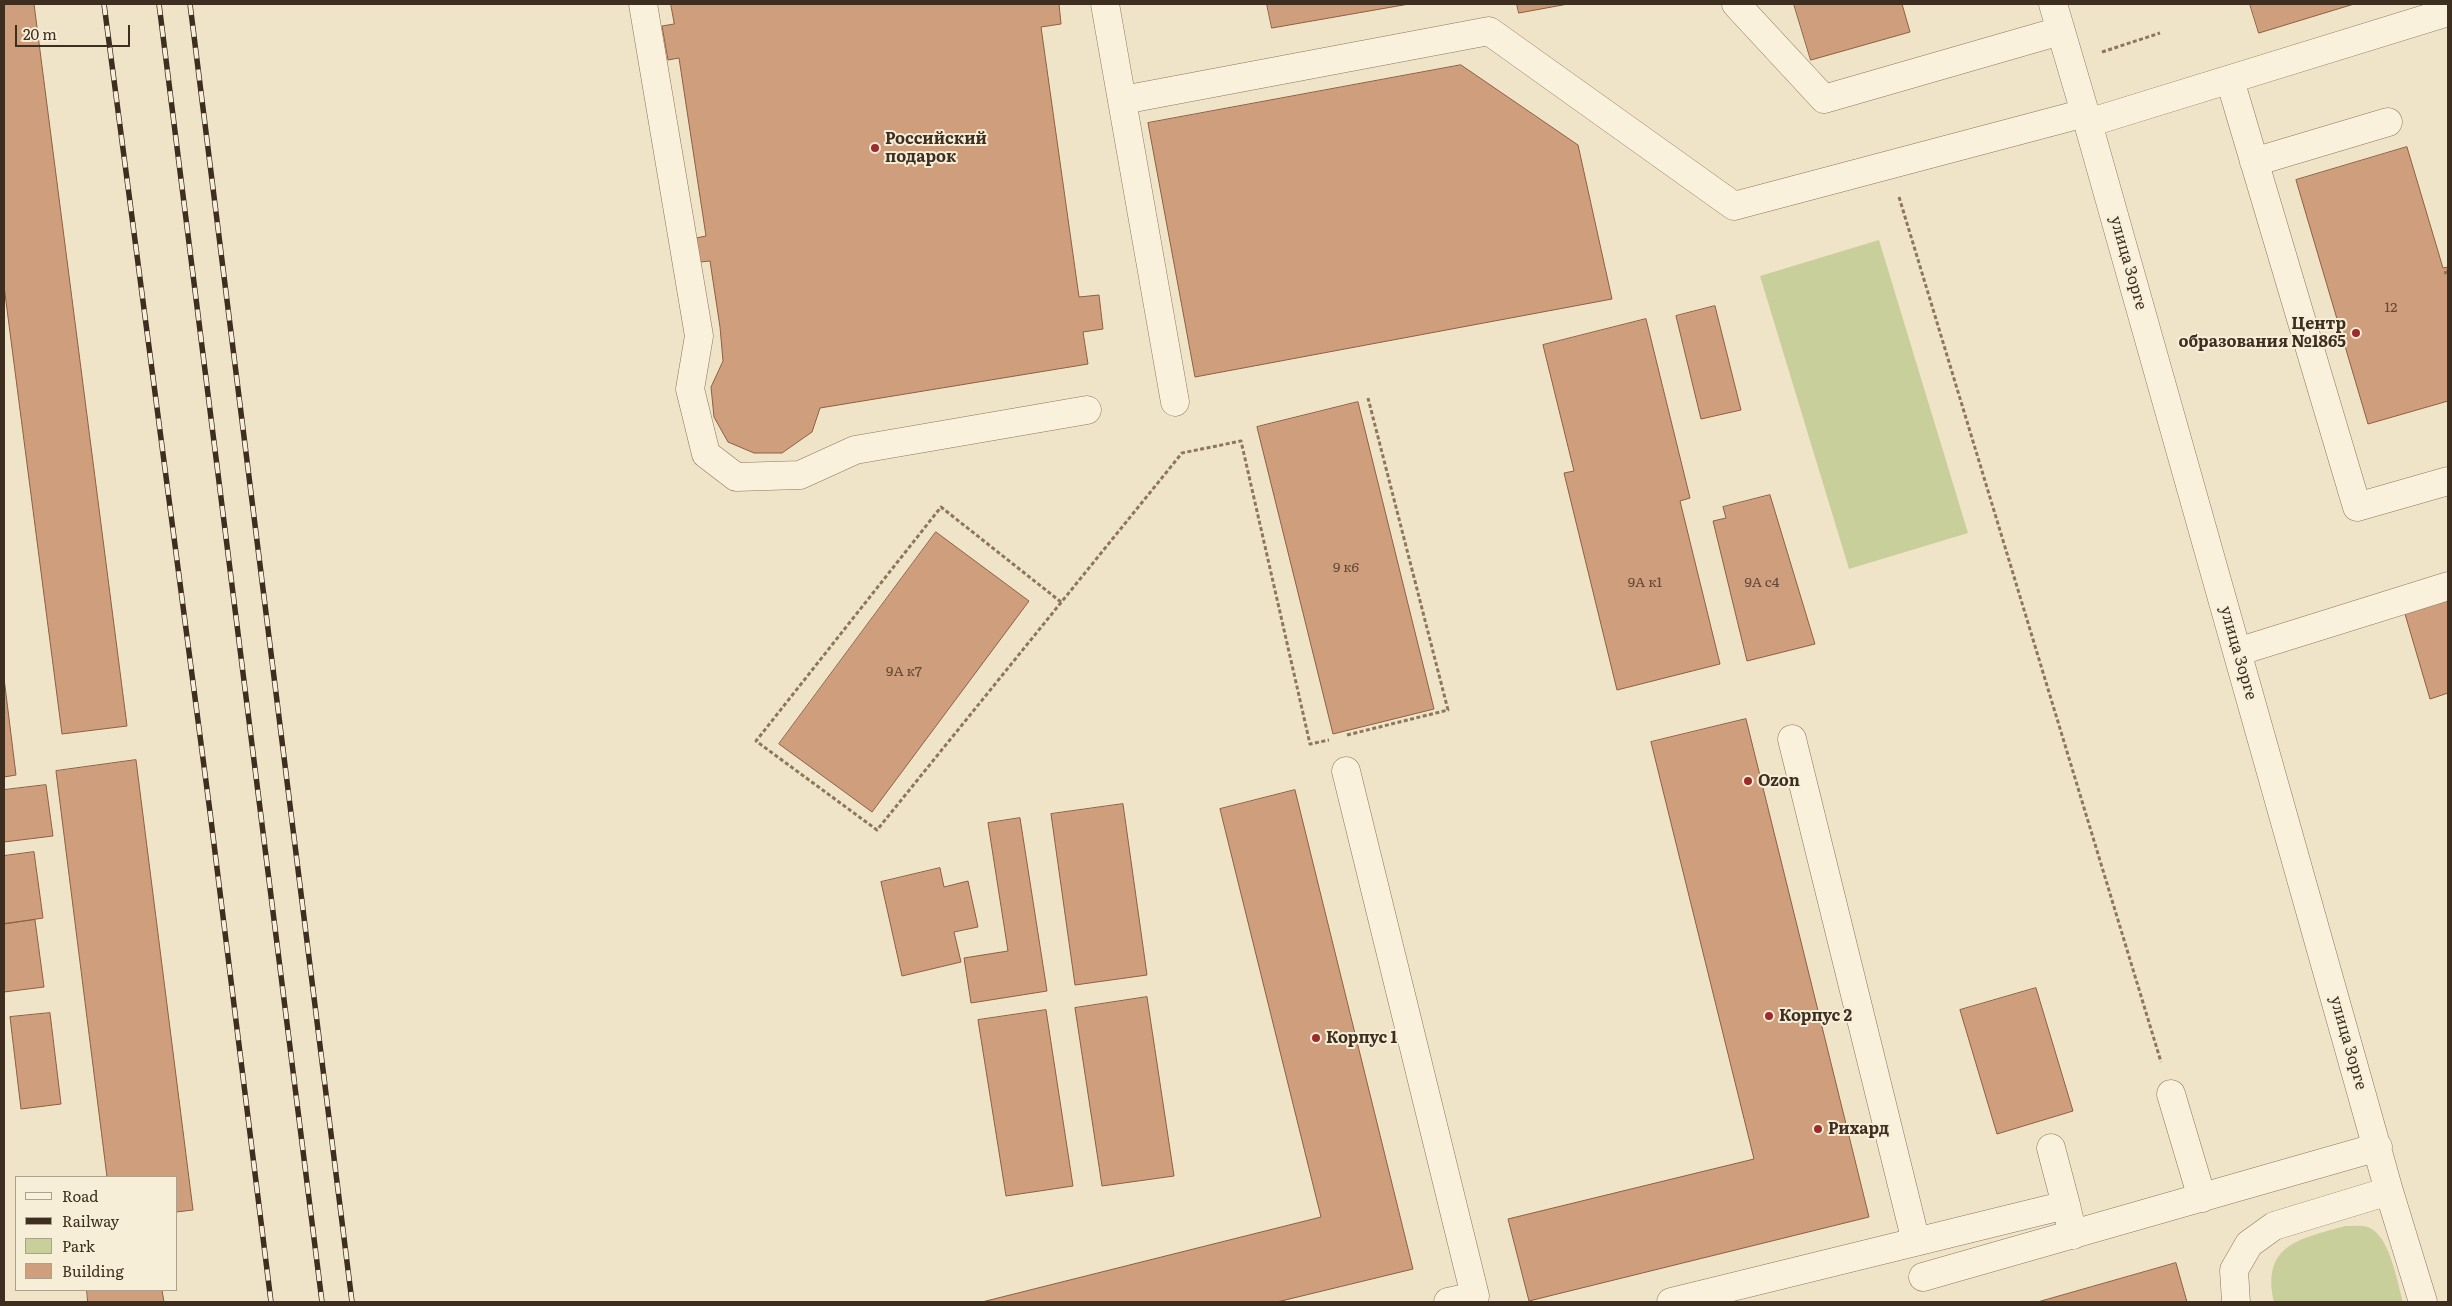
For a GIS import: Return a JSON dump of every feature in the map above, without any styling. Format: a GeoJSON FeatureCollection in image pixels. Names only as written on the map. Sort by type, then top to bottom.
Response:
{"type":"FeatureCollection","features":[{"type":"Feature","properties":{"kind":"street"},"geometry":{"type":"LineString","coordinates":[[643,4],[699,336],[690,388],[706,454],[736,477],[800,475],[855,450],[1087,410]]}},
{"type":"Feature","properties":{"kind":"street"},"geometry":{"type":"LineString","coordinates":[[1105,4],[1175,402]]}},
{"type":"Feature","properties":{"kind":"street"},"geometry":{"type":"LineString","coordinates":[[1736,4],[1824,99],[2060,31]]}},
{"type":"Feature","properties":{"kind":"street","name":"улица Зорге"},"geometry":{"type":"LineString","coordinates":[[2053,4],[2087,118],[2378,1147],[2389,1192],[2423,1302]]}},
{"type":"Feature","properties":{"kind":"street"},"geometry":{"type":"LineString","coordinates":[[1122,100],[1488,31],[1734,206],[2087,118],[2230,80],[2448,12]]}},
{"type":"Feature","properties":{"kind":"street"},"geometry":{"type":"LineString","coordinates":[[2230,80],[2357,507],[2448,481]]}},
{"type":"Feature","properties":{"kind":"street"},"geometry":{"type":"LineString","coordinates":[[2254,162],[2388,122]]}},
{"type":"Feature","properties":{"kind":"street"},"geometry":{"type":"LineString","coordinates":[[2238,652],[2448,586]]}},
{"type":"Feature","properties":{"kind":"street"},"geometry":{"type":"LineString","coordinates":[[1792,739],[1916,1242]]}},
{"type":"Feature","properties":{"kind":"street"},"geometry":{"type":"LineString","coordinates":[[1346,771],[1476,1299],[1448,1302]]}},
{"type":"Feature","properties":{"kind":"street"},"geometry":{"type":"LineString","coordinates":[[2171,1094],[2202,1198]]}},
{"type":"Feature","properties":{"kind":"street"},"geometry":{"type":"LineString","coordinates":[[1922,1277],[2378,1147]]}},
{"type":"Feature","properties":{"kind":"street"},"geometry":{"type":"LineString","coordinates":[[2051,1148],[2073,1234]]}},
{"type":"Feature","properties":{"kind":"street"},"geometry":{"type":"LineString","coordinates":[[2236,1302],[2234,1296],[2234,1270],[2249,1244],[2274,1226],[2389,1192]]}},
{"type":"Feature","properties":{"kind":"street"},"geometry":{"type":"LineString","coordinates":[[1671,1302],[2066,1205]]}},
{"type":"Feature","properties":{"kind":"path"},"geometry":{"type":"LineString","coordinates":[[1890,166],[2171,1094]]}},
{"type":"Feature","properties":{"kind":"path"},"geometry":{"type":"LineString","coordinates":[[1061,602],[941,507],[756,740],[878,830],[1182,453],[1240,440],[1310,744],[1448,710],[1368,398]]}},
{"type":"Feature","properties":{"kind":"green space"},"geometry":{"type":"Polygon","coordinates":[[[1879,240],[1968,533],[1849,569],[1760,276],[1879,240]]]}},
{"type":"Feature","properties":{"kind":"green space"},"geometry":{"type":"Polygon","coordinates":[[[2345,1226],[2368,1227],[2382,1239],[2392,1260],[2403,1302],[2274,1302],[2271,1283],[2273,1267],[2279,1256],[2299,1240],[2345,1226]]]}},
{"type":"Feature","properties":{"kind":"building"},"geometry":{"type":"Polygon","coordinates":[[[4,4],[34,4],[127,726],[62,734],[4,286],[4,4]]]}},
{"type":"Feature","properties":{"kind":"building","name":"Российский подарок"},"geometry":{"type":"Polygon","coordinates":[[[671,4],[1059,4],[1061,24],[1041,27],[1079,297],[1099,295],[1103,329],[1083,332],[1088,364],[820,408],[812,432],[782,453],[754,453],[728,442],[714,417],[711,387],[723,361],[720,327],[710,261],[700,262],[696,238],[706,236],[679,58],[668,60],[662,26],[674,24],[671,4]]]}},
{"type":"Feature","properties":{"kind":"building"},"geometry":{"type":"Polygon","coordinates":[[[1267,4],[1409,4],[1272,28],[1267,4]]]}},
{"type":"Feature","properties":{"kind":"building"},"geometry":{"type":"Polygon","coordinates":[[[1517,4],[1568,4],[1519,13],[1517,4]]]}},
{"type":"Feature","properties":{"kind":"building"},"geometry":{"type":"Polygon","coordinates":[[[1794,4],[1902,4],[1910,32],[1811,60],[1794,4]]]}},
{"type":"Feature","properties":{"kind":"building"},"geometry":{"type":"Polygon","coordinates":[[[2250,4],[2354,4],[2259,33],[2250,4]]]}},
{"type":"Feature","properties":{"kind":"building"},"geometry":{"type":"Polygon","coordinates":[[[1461,65],[1578,145],[1612,299],[1195,377],[1148,123],[1461,65]]]}},
{"type":"Feature","properties":{"kind":"building"},"geometry":{"type":"Polygon","coordinates":[[[2407,147],[2443,268],[2448,267],[2448,401],[2368,424],[2296,180],[2407,147]]]}},
{"type":"Feature","properties":{"kind":"building"},"geometry":{"type":"Polygon","coordinates":[[[1715,306],[1741,410],[1701,419],[1676,316],[1715,306]]]}},
{"type":"Feature","properties":{"kind":"building"},"geometry":{"type":"Polygon","coordinates":[[[1646,319],[1690,498],[1680,501],[1720,664],[1617,690],[1564,473],[1574,471],[1543,345],[1646,319]]]}},
{"type":"Feature","properties":{"kind":"building"},"geometry":{"type":"Polygon","coordinates":[[[1358,402],[1434,709],[1333,734],[1257,427],[1358,402]]]}},
{"type":"Feature","properties":{"kind":"building"},"geometry":{"type":"Polygon","coordinates":[[[1770,495],[1815,644],[1747,661],[1713,521],[1726,518],[1723,507],[1770,495]]]}},
{"type":"Feature","properties":{"kind":"building"},"geometry":{"type":"Polygon","coordinates":[[[936,532],[1029,601],[872,812],[779,744],[936,532]]]}},
{"type":"Feature","properties":{"kind":"building"},"geometry":{"type":"Polygon","coordinates":[[[2448,601],[2448,693],[2430,699],[2405,614],[2448,601]]]}},
{"type":"Feature","properties":{"kind":"building"},"geometry":{"type":"Polygon","coordinates":[[[4,678],[16,775],[4,777],[4,678]]]}},
{"type":"Feature","properties":{"kind":"building","name":"Корпус 2"},"geometry":{"type":"Polygon","coordinates":[[[1746,719],[1869,1217],[1529,1301],[1508,1219],[1754,1159],[1651,742],[1746,719]]]}},
{"type":"Feature","properties":{"kind":"building"},"geometry":{"type":"Polygon","coordinates":[[[136,760],[193,1210],[178,1212],[178,1176],[107,1176],[56,771],[136,760]]]}},
{"type":"Feature","properties":{"kind":"building"},"geometry":{"type":"Polygon","coordinates":[[[46,785],[53,836],[4,842],[4,790],[46,785]]]}},
{"type":"Feature","properties":{"kind":"building","name":"Корпус 1"},"geometry":{"type":"Polygon","coordinates":[[[1295,790],[1413,1269],[1277,1302],[982,1302],[1321,1217],[1220,809],[1295,790]]]}},
{"type":"Feature","properties":{"kind":"building"},"geometry":{"type":"Polygon","coordinates":[[[1123,804],[1147,975],[1075,985],[1051,814],[1123,804]]]}},
{"type":"Feature","properties":{"kind":"building"},"geometry":{"type":"Polygon","coordinates":[[[1020,818],[1047,991],[971,1003],[964,958],[1008,951],[988,823],[1020,818]]]}},
{"type":"Feature","properties":{"kind":"building"},"geometry":{"type":"Polygon","coordinates":[[[34,852],[43,918],[4,924],[4,856],[34,852]]]}},
{"type":"Feature","properties":{"kind":"building"},"geometry":{"type":"Polygon","coordinates":[[[940,868],[944,887],[968,881],[978,927],[954,932],[961,962],[902,976],[881,882],[940,868]]]}},
{"type":"Feature","properties":{"kind":"building"},"geometry":{"type":"Polygon","coordinates":[[[35,920],[44,987],[4,992],[4,924],[35,920]]]}},
{"type":"Feature","properties":{"kind":"building"},"geometry":{"type":"Polygon","coordinates":[[[2036,988],[2073,1111],[1997,1134],[1960,1010],[2036,988]]]}},
{"type":"Feature","properties":{"kind":"building"},"geometry":{"type":"Polygon","coordinates":[[[1147,997],[1174,1176],[1102,1186],[1075,1008],[1147,997]]]}},
{"type":"Feature","properties":{"kind":"building"},"geometry":{"type":"Polygon","coordinates":[[[1046,1010],[1073,1186],[1006,1196],[978,1020],[1046,1010]]]}},
{"type":"Feature","properties":{"kind":"building"},"geometry":{"type":"Polygon","coordinates":[[[50,1013],[61,1104],[21,1109],[10,1017],[50,1013]]]}},
{"type":"Feature","properties":{"kind":"building"},"geometry":{"type":"Polygon","coordinates":[[[2176,1263],[2187,1302],[2038,1302],[2176,1263]]]}},
{"type":"Feature","properties":{"kind":"building"},"geometry":{"type":"Polygon","coordinates":[[[87,1291],[162,1291],[164,1302],[88,1302],[87,1291]]]}},
{"type":"Feature","properties":{"kind":"railway"},"geometry":{"type":"LineString","coordinates":[[104,4],[210,812],[271,1302]]}},
{"type":"Feature","properties":{"kind":"railway"},"geometry":{"type":"LineString","coordinates":[[159,4],[322,1302]]}},
{"type":"Feature","properties":{"kind":"railway"},"geometry":{"type":"LineString","coordinates":[[190,4],[352,1302]]}},
{"type":"Feature","properties":{"kind":"place","name":"Российский подарок"},"geometry":{"type":"Point","coordinates":[875,148]}},
{"type":"Feature","properties":{"kind":"place","name":"Центр образования №1865"},"geometry":{"type":"Point","coordinates":[2356,333]}},
{"type":"Feature","properties":{"kind":"place","name":"Ozon"},"geometry":{"type":"Point","coordinates":[1748,781]}},
{"type":"Feature","properties":{"kind":"place","name":"Корпус 2"},"geometry":{"type":"Point","coordinates":[1769,1016]}},
{"type":"Feature","properties":{"kind":"place","name":"Корпус 1"},"geometry":{"type":"Point","coordinates":[1316,1038]}},
{"type":"Feature","properties":{"kind":"place","name":"Рихард"},"geometry":{"type":"Point","coordinates":[1818,1129]}}]}
